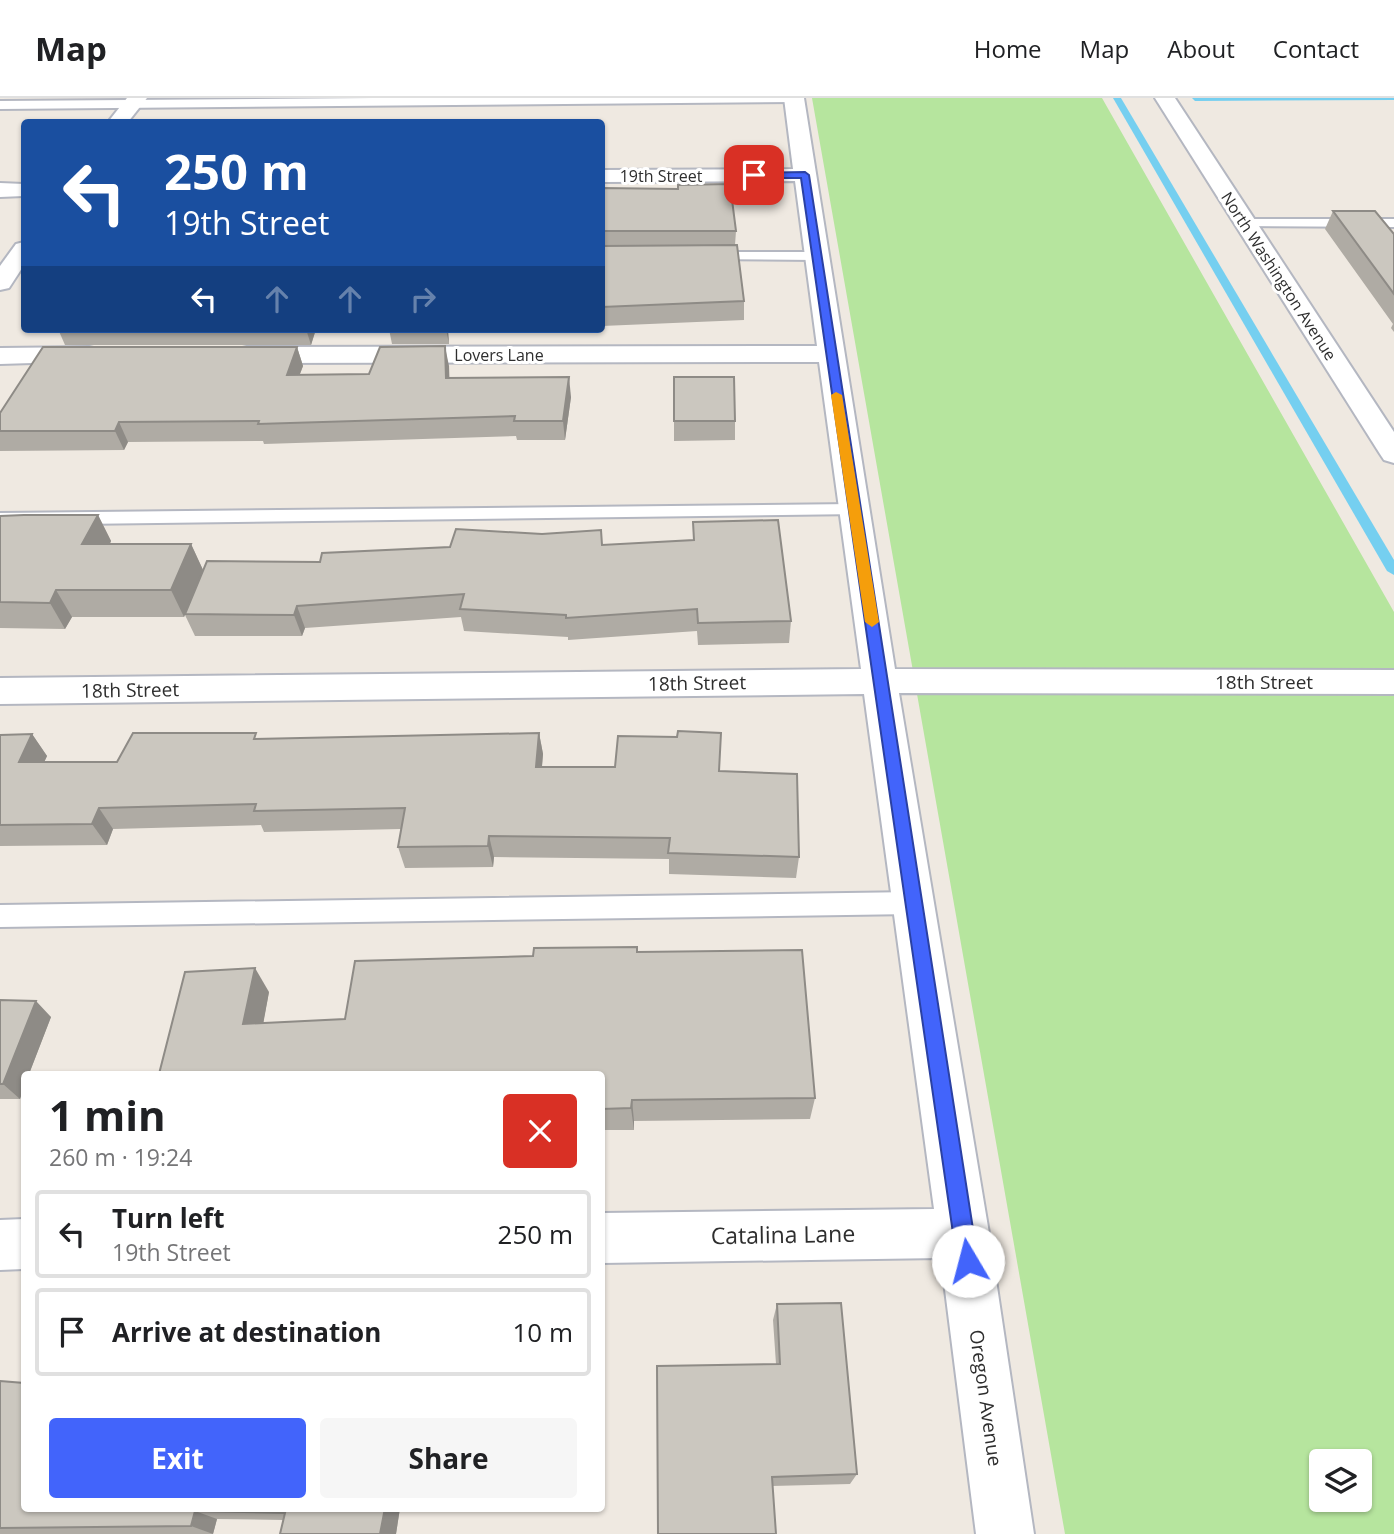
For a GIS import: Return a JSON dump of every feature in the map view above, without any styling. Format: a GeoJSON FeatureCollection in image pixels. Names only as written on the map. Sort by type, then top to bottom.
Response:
{"type":"FeatureCollection","features":[{"type":"Feature","properties":{"kind":"street","name":"Oregon Avenue"},"geometry":{"type":"LineString","coordinates":[[794,98],[830,354],[882,681],[964,1233],[1005,1534]]}},
{"type":"Feature","properties":{"kind":"street","name":"North Washington Avenue"},"geometry":{"type":"LineString","coordinates":[[1165,98],[1394,454]]}},
{"type":"Feature","properties":{"kind":"street"},"geometry":{"type":"LineString","coordinates":[[120,119],[134,101]]}},
{"type":"Feature","properties":{"kind":"street","name":"19th Street"},"geometry":{"type":"LineString","coordinates":[[605,176],[805,175]]}},
{"type":"Feature","properties":{"kind":"street"},"geometry":{"type":"LineString","coordinates":[[0,190],[21,190]]}},
{"type":"Feature","properties":{"kind":"street"},"geometry":{"type":"LineString","coordinates":[[0,283],[21,257]]}},
{"type":"Feature","properties":{"kind":"street","name":"Lovers Lane"},"geometry":{"type":"LineString","coordinates":[[221,355],[830,354]]}},
{"type":"Feature","properties":{"kind":"street"},"geometry":{"type":"LineString","coordinates":[[0,355],[111,355]]}},
{"type":"Feature","properties":{"kind":"street","name":"18th Street"},"geometry":{"type":"LineString","coordinates":[[0,691],[882,681],[1394,682]]}},
{"type":"Feature","properties":{"kind":"street","name":"Catalina Lane"},"geometry":{"type":"LineString","coordinates":[[605,1238],[964,1233]]}},
{"type":"Feature","properties":{"kind":"street"},"geometry":{"type":"LineString","coordinates":[[0,1245],[21,1244]]}},
{"type":"Feature","properties":{"kind":"lane"},"geometry":{"type":"LineString","coordinates":[[0,105],[134,101],[794,98]]}},
{"type":"Feature","properties":{"kind":"lane"},"geometry":{"type":"LineString","coordinates":[[1245,223],[1394,223]]}},
{"type":"Feature","properties":{"kind":"lane"},"geometry":{"type":"LineString","coordinates":[[696,257],[816,256]]}},
{"type":"Feature","properties":{"kind":"lane"},"geometry":{"type":"LineString","coordinates":[[0,519],[854,510]]}},
{"type":"Feature","properties":{"kind":"lane"},"geometry":{"type":"LineString","coordinates":[[0,916],[915,903]]}},
{"type":"Feature","properties":{"kind":"green space"},"geometry":{"type":"Polygon","coordinates":[[[812,98],[1102,98],[1394,612],[1394,1534],[1065,1534],[812,98]]]}},
{"type":"Feature","properties":{"kind":"building"},"geometry":{"type":"Polygon","coordinates":[[[730,184],[736,231],[605,231],[605,188],[678,189],[678,185],[730,184]]]}},
{"type":"Feature","properties":{"kind":"building"},"geometry":{"type":"Polygon","coordinates":[[[1333,211],[1375,211],[1394,234],[1394,294],[1333,211]]]}},
{"type":"Feature","properties":{"kind":"building"},"geometry":{"type":"Polygon","coordinates":[[[737,245],[744,301],[605,307],[605,246],[737,245]]]}},
{"type":"Feature","properties":{"kind":"building"},"geometry":{"type":"Polygon","coordinates":[[[445,346],[446,378],[569,377],[563,421],[514,421],[515,416],[258,424],[259,421],[119,422],[115,431],[0,431],[0,413],[43,347],[297,347],[287,375],[369,374],[380,347],[445,346]]]}},
{"type":"Feature","properties":{"kind":"building"},"geometry":{"type":"Polygon","coordinates":[[[674,377],[734,377],[735,421],[674,421],[674,377]]]}},
{"type":"Feature","properties":{"kind":"building"},"geometry":{"type":"Polygon","coordinates":[[[98,515],[82,544],[191,544],[171,590],[56,590],[50,603],[0,602],[0,516],[98,515]]]}},
{"type":"Feature","properties":{"kind":"building"},"geometry":{"type":"Polygon","coordinates":[[[778,520],[791,621],[698,623],[697,609],[566,618],[566,615],[460,609],[464,594],[297,606],[294,615],[185,614],[207,561],[320,562],[322,553],[450,547],[456,529],[542,534],[601,530],[602,545],[694,540],[693,522],[778,520]]]}},
{"type":"Feature","properties":{"kind":"building"},"geometry":{"type":"Polygon","coordinates":[[[678,731],[721,733],[719,771],[797,774],[799,857],[668,853],[670,838],[489,836],[488,846],[398,847],[405,808],[254,811],[256,804],[99,808],[92,824],[0,825],[0,735],[32,734],[19,762],[117,762],[133,733],[256,733],[254,739],[539,733],[536,767],[615,767],[618,736],[677,737],[678,731]]]}},
{"type":"Feature","properties":{"kind":"building"},"geometry":{"type":"Polygon","coordinates":[[[637,947],[637,952],[802,950],[815,1098],[632,1100],[631,1108],[605,1109],[605,1071],[160,1071],[185,972],[255,968],[243,1024],[345,1019],[355,961],[533,956],[534,948],[637,947]]]}},
{"type":"Feature","properties":{"kind":"building"},"geometry":{"type":"Polygon","coordinates":[[[0,1000],[36,1001],[3,1084],[0,1084],[0,1000]]]}},
{"type":"Feature","properties":{"kind":"building"},"geometry":{"type":"Polygon","coordinates":[[[841,1303],[857,1474],[772,1477],[776,1534],[658,1534],[657,1366],[780,1364],[777,1304],[841,1303]]]}},
{"type":"Feature","properties":{"kind":"building"},"geometry":{"type":"Polygon","coordinates":[[[0,1381],[21,1383],[21,1512],[195,1512],[191,1526],[0,1528],[0,1381]]]}},
{"type":"Feature","properties":{"kind":"building"},"geometry":{"type":"Polygon","coordinates":[[[240,1512],[384,1512],[380,1534],[280,1534],[285,1513],[240,1512]]]}},
{"type":"Feature","properties":{"kind":"waterway"},"geometry":{"type":"LineString","coordinates":[[1117,98],[1394,571]]}},
{"type":"Feature","properties":{"kind":"waterway"},"geometry":{"type":"LineString","coordinates":[[1195,99],[1394,98]]}},
{"type":"Feature","properties":{"kind":"slow traffic"},"geometry":{"type":"LineString","coordinates":[[836,395],[872,622]]}},
{"type":"Feature","properties":{"kind":"route"},"geometry":{"type":"LineString","coordinates":[[754,175],[805,175],[968,1261]]}}]}
